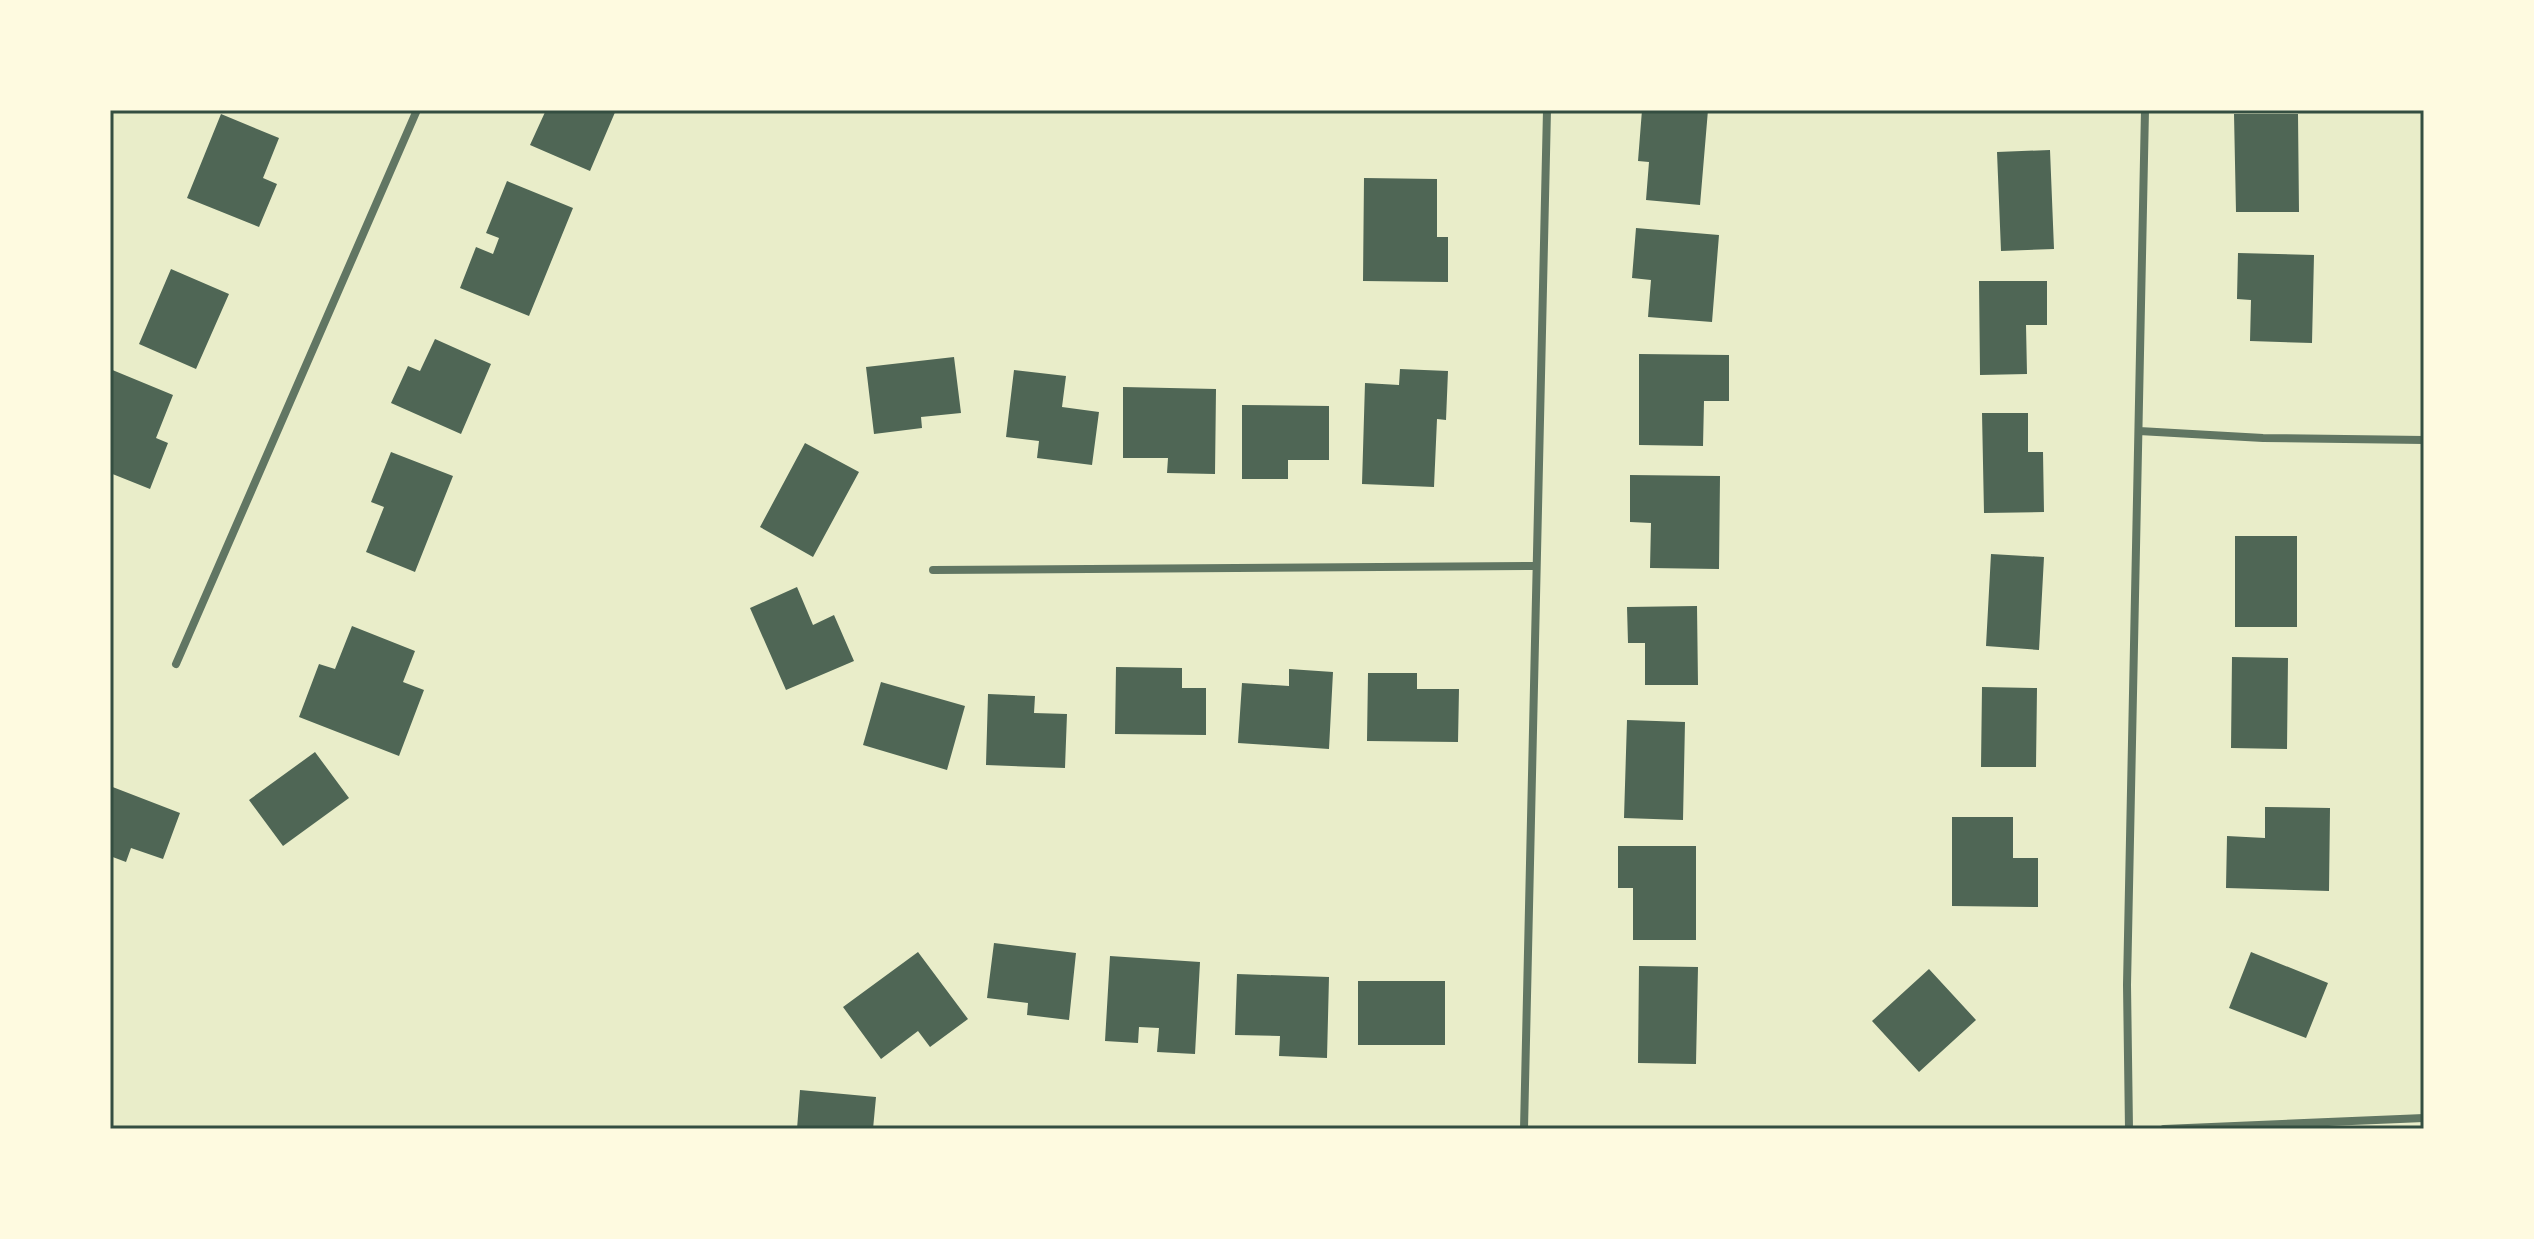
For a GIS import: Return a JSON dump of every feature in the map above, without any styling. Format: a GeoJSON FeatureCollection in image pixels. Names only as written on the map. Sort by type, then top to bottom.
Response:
{"type":"FeatureCollection","features":[{"type":"Feature","properties":{"kind":"street"},"geometry":{"type":"LineString","coordinates":[[176,664],[417,110]]}},
{"type":"Feature","properties":{"kind":"street"},"geometry":{"type":"LineString","coordinates":[[1524,1129],[1534,566],[1547,110]]}},
{"type":"Feature","properties":{"kind":"street"},"geometry":{"type":"LineString","coordinates":[[2129,1129],[2127,985],[2145,110]]}},
{"type":"Feature","properties":{"kind":"street"},"geometry":{"type":"LineString","coordinates":[[2139,431],[2263,438],[2424,440]]}},
{"type":"Feature","properties":{"kind":"street"},"geometry":{"type":"LineString","coordinates":[[933,570],[1534,566]]}},
{"type":"Feature","properties":{"kind":"street"},"geometry":{"type":"LineString","coordinates":[[2164,1129],[2424,1118]]}},
{"type":"Feature","properties":{"kind":"building"},"geometry":{"type":"Polygon","coordinates":[[[546,110],[616,110],[590,171],[530,145],[546,110]]]}},
{"type":"Feature","properties":{"kind":"building"},"geometry":{"type":"Polygon","coordinates":[[[1642,110],[1708,110],[1700,205],[1646,200],[1649,162],[1638,161],[1642,110]]]}},
{"type":"Feature","properties":{"kind":"building"},"geometry":{"type":"Polygon","coordinates":[[[221,114],[279,138],[263,178],[277,184],[259,227],[187,198],[221,114]]]}},
{"type":"Feature","properties":{"kind":"building"},"geometry":{"type":"Polygon","coordinates":[[[2234,114],[2298,114],[2299,212],[2236,212],[2234,114]]]}},
{"type":"Feature","properties":{"kind":"building"},"geometry":{"type":"Polygon","coordinates":[[[2050,150],[2054,249],[2001,251],[1997,152],[2050,150]]]}},
{"type":"Feature","properties":{"kind":"building"},"geometry":{"type":"Polygon","coordinates":[[[1364,178],[1437,179],[1437,237],[1448,237],[1448,282],[1363,281],[1364,178]]]}},
{"type":"Feature","properties":{"kind":"building"},"geometry":{"type":"Polygon","coordinates":[[[507,181],[573,208],[529,316],[460,288],[476,247],[493,254],[499,238],[486,233],[507,181]]]}},
{"type":"Feature","properties":{"kind":"building"},"geometry":{"type":"Polygon","coordinates":[[[1636,228],[1719,235],[1712,322],[1648,317],[1651,280],[1632,278],[1636,228]]]}},
{"type":"Feature","properties":{"kind":"building"},"geometry":{"type":"Polygon","coordinates":[[[2238,253],[2314,255],[2312,343],[2250,341],[2251,300],[2237,299],[2238,253]]]}},
{"type":"Feature","properties":{"kind":"building"},"geometry":{"type":"Polygon","coordinates":[[[171,269],[229,294],[196,369],[139,344],[171,269]]]}},
{"type":"Feature","properties":{"kind":"building"},"geometry":{"type":"Polygon","coordinates":[[[1979,281],[2047,281],[2047,325],[2026,325],[2027,374],[1980,375],[1979,281]]]}},
{"type":"Feature","properties":{"kind":"building"},"geometry":{"type":"Polygon","coordinates":[[[435,339],[491,364],[461,434],[391,403],[408,366],[420,371],[435,339]]]}},
{"type":"Feature","properties":{"kind":"building"},"geometry":{"type":"Polygon","coordinates":[[[1639,354],[1729,355],[1729,401],[1704,401],[1703,446],[1639,445],[1639,354]]]}},
{"type":"Feature","properties":{"kind":"building"},"geometry":{"type":"Polygon","coordinates":[[[954,357],[961,413],[921,417],[922,428],[874,434],[866,367],[954,357]]]}},
{"type":"Feature","properties":{"kind":"building"},"geometry":{"type":"Polygon","coordinates":[[[110,369],[173,395],[156,438],[168,443],[150,489],[110,473],[110,369]]]}},
{"type":"Feature","properties":{"kind":"building"},"geometry":{"type":"Polygon","coordinates":[[[1400,369],[1448,371],[1446,420],[1437,419],[1434,487],[1362,484],[1365,383],[1399,385],[1400,369]]]}},
{"type":"Feature","properties":{"kind":"building"},"geometry":{"type":"Polygon","coordinates":[[[1014,370],[1066,376],[1062,407],[1099,412],[1092,465],[1037,458],[1039,441],[1006,437],[1014,370]]]}},
{"type":"Feature","properties":{"kind":"building"},"geometry":{"type":"Polygon","coordinates":[[[1123,387],[1216,389],[1215,474],[1167,473],[1168,458],[1123,458],[1123,387]]]}},
{"type":"Feature","properties":{"kind":"building"},"geometry":{"type":"Polygon","coordinates":[[[1242,405],[1329,406],[1329,460],[1288,460],[1288,479],[1242,479],[1242,405]]]}},
{"type":"Feature","properties":{"kind":"building"},"geometry":{"type":"Polygon","coordinates":[[[1982,413],[2028,413],[2028,452],[2043,452],[2044,512],[1984,513],[1982,413]]]}},
{"type":"Feature","properties":{"kind":"building"},"geometry":{"type":"Polygon","coordinates":[[[805,443],[859,472],[813,557],[760,527],[805,443]]]}},
{"type":"Feature","properties":{"kind":"building"},"geometry":{"type":"Polygon","coordinates":[[[391,452],[453,476],[415,572],[366,552],[384,507],[371,502],[391,452]]]}},
{"type":"Feature","properties":{"kind":"building"},"geometry":{"type":"Polygon","coordinates":[[[1630,475],[1720,476],[1719,569],[1650,568],[1651,523],[1630,522],[1630,475]]]}},
{"type":"Feature","properties":{"kind":"building"},"geometry":{"type":"Polygon","coordinates":[[[2235,536],[2297,536],[2297,627],[2235,627],[2235,536]]]}},
{"type":"Feature","properties":{"kind":"building"},"geometry":{"type":"Polygon","coordinates":[[[1991,554],[2044,557],[2039,650],[1986,646],[1991,554]]]}},
{"type":"Feature","properties":{"kind":"building"},"geometry":{"type":"Polygon","coordinates":[[[797,587],[813,625],[834,615],[854,661],[786,690],[750,608],[797,587]]]}},
{"type":"Feature","properties":{"kind":"building"},"geometry":{"type":"Polygon","coordinates":[[[1697,606],[1698,685],[1645,685],[1645,643],[1628,643],[1627,607],[1697,606]]]}},
{"type":"Feature","properties":{"kind":"building"},"geometry":{"type":"Polygon","coordinates":[[[352,626],[415,651],[403,682],[424,690],[399,756],[299,717],[319,664],[335,669],[352,626]]]}},
{"type":"Feature","properties":{"kind":"building"},"geometry":{"type":"Polygon","coordinates":[[[2232,657],[2288,658],[2287,749],[2231,748],[2232,657]]]}},
{"type":"Feature","properties":{"kind":"building"},"geometry":{"type":"Polygon","coordinates":[[[1116,667],[1182,668],[1182,688],[1206,688],[1206,735],[1115,734],[1116,667]]]}},
{"type":"Feature","properties":{"kind":"building"},"geometry":{"type":"Polygon","coordinates":[[[1289,669],[1333,672],[1329,749],[1238,743],[1242,683],[1289,686],[1289,669]]]}},
{"type":"Feature","properties":{"kind":"building"},"geometry":{"type":"Polygon","coordinates":[[[1368,673],[1417,673],[1417,689],[1459,689],[1458,742],[1367,741],[1368,673]]]}},
{"type":"Feature","properties":{"kind":"building"},"geometry":{"type":"Polygon","coordinates":[[[881,682],[965,706],[947,770],[863,745],[881,682]]]}},
{"type":"Feature","properties":{"kind":"building"},"geometry":{"type":"Polygon","coordinates":[[[1982,687],[2037,688],[2036,767],[1981,767],[1982,687]]]}},
{"type":"Feature","properties":{"kind":"building"},"geometry":{"type":"Polygon","coordinates":[[[988,694],[1035,696],[1034,713],[1067,714],[1065,768],[986,765],[988,694]]]}},
{"type":"Feature","properties":{"kind":"building"},"geometry":{"type":"Polygon","coordinates":[[[1627,720],[1685,722],[1683,820],[1624,818],[1627,720]]]}},
{"type":"Feature","properties":{"kind":"building"},"geometry":{"type":"Polygon","coordinates":[[[315,752],[349,798],[283,846],[249,800],[315,752]]]}},
{"type":"Feature","properties":{"kind":"building"},"geometry":{"type":"Polygon","coordinates":[[[110,786],[180,813],[163,859],[131,848],[126,862],[110,856],[110,786]]]}},
{"type":"Feature","properties":{"kind":"building"},"geometry":{"type":"Polygon","coordinates":[[[2265,807],[2330,808],[2329,891],[2226,888],[2227,836],[2265,838],[2265,807]]]}},
{"type":"Feature","properties":{"kind":"building"},"geometry":{"type":"Polygon","coordinates":[[[1952,817],[2013,817],[2013,858],[2038,858],[2038,907],[1952,906],[1952,817]]]}},
{"type":"Feature","properties":{"kind":"building"},"geometry":{"type":"Polygon","coordinates":[[[1618,846],[1696,846],[1696,940],[1633,940],[1633,888],[1618,888],[1618,846]]]}},
{"type":"Feature","properties":{"kind":"building"},"geometry":{"type":"Polygon","coordinates":[[[994,943],[1076,953],[1069,1020],[1027,1015],[1028,1003],[987,998],[994,943]]]}},
{"type":"Feature","properties":{"kind":"building"},"geometry":{"type":"Polygon","coordinates":[[[918,952],[968,1019],[930,1047],[918,1031],[881,1059],[843,1007],[918,952]]]}},
{"type":"Feature","properties":{"kind":"building"},"geometry":{"type":"Polygon","coordinates":[[[2251,952],[2328,983],[2306,1038],[2229,1008],[2251,952]]]}},
{"type":"Feature","properties":{"kind":"building"},"geometry":{"type":"Polygon","coordinates":[[[1110,956],[1200,962],[1195,1054],[1157,1052],[1159,1028],[1139,1027],[1138,1043],[1105,1041],[1110,956]]]}},
{"type":"Feature","properties":{"kind":"building"},"geometry":{"type":"Polygon","coordinates":[[[1639,966],[1698,967],[1696,1064],[1638,1063],[1639,966]]]}},
{"type":"Feature","properties":{"kind":"building"},"geometry":{"type":"Polygon","coordinates":[[[1929,969],[1976,1020],[1919,1072],[1872,1021],[1929,969]]]}},
{"type":"Feature","properties":{"kind":"building"},"geometry":{"type":"Polygon","coordinates":[[[1237,974],[1329,977],[1327,1058],[1279,1056],[1280,1036],[1235,1035],[1237,974]]]}},
{"type":"Feature","properties":{"kind":"building"},"geometry":{"type":"Polygon","coordinates":[[[1358,981],[1445,981],[1445,1045],[1358,1045],[1358,981]]]}},
{"type":"Feature","properties":{"kind":"building"},"geometry":{"type":"Polygon","coordinates":[[[800,1090],[876,1097],[873,1129],[797,1129],[800,1090]]]}}]}
